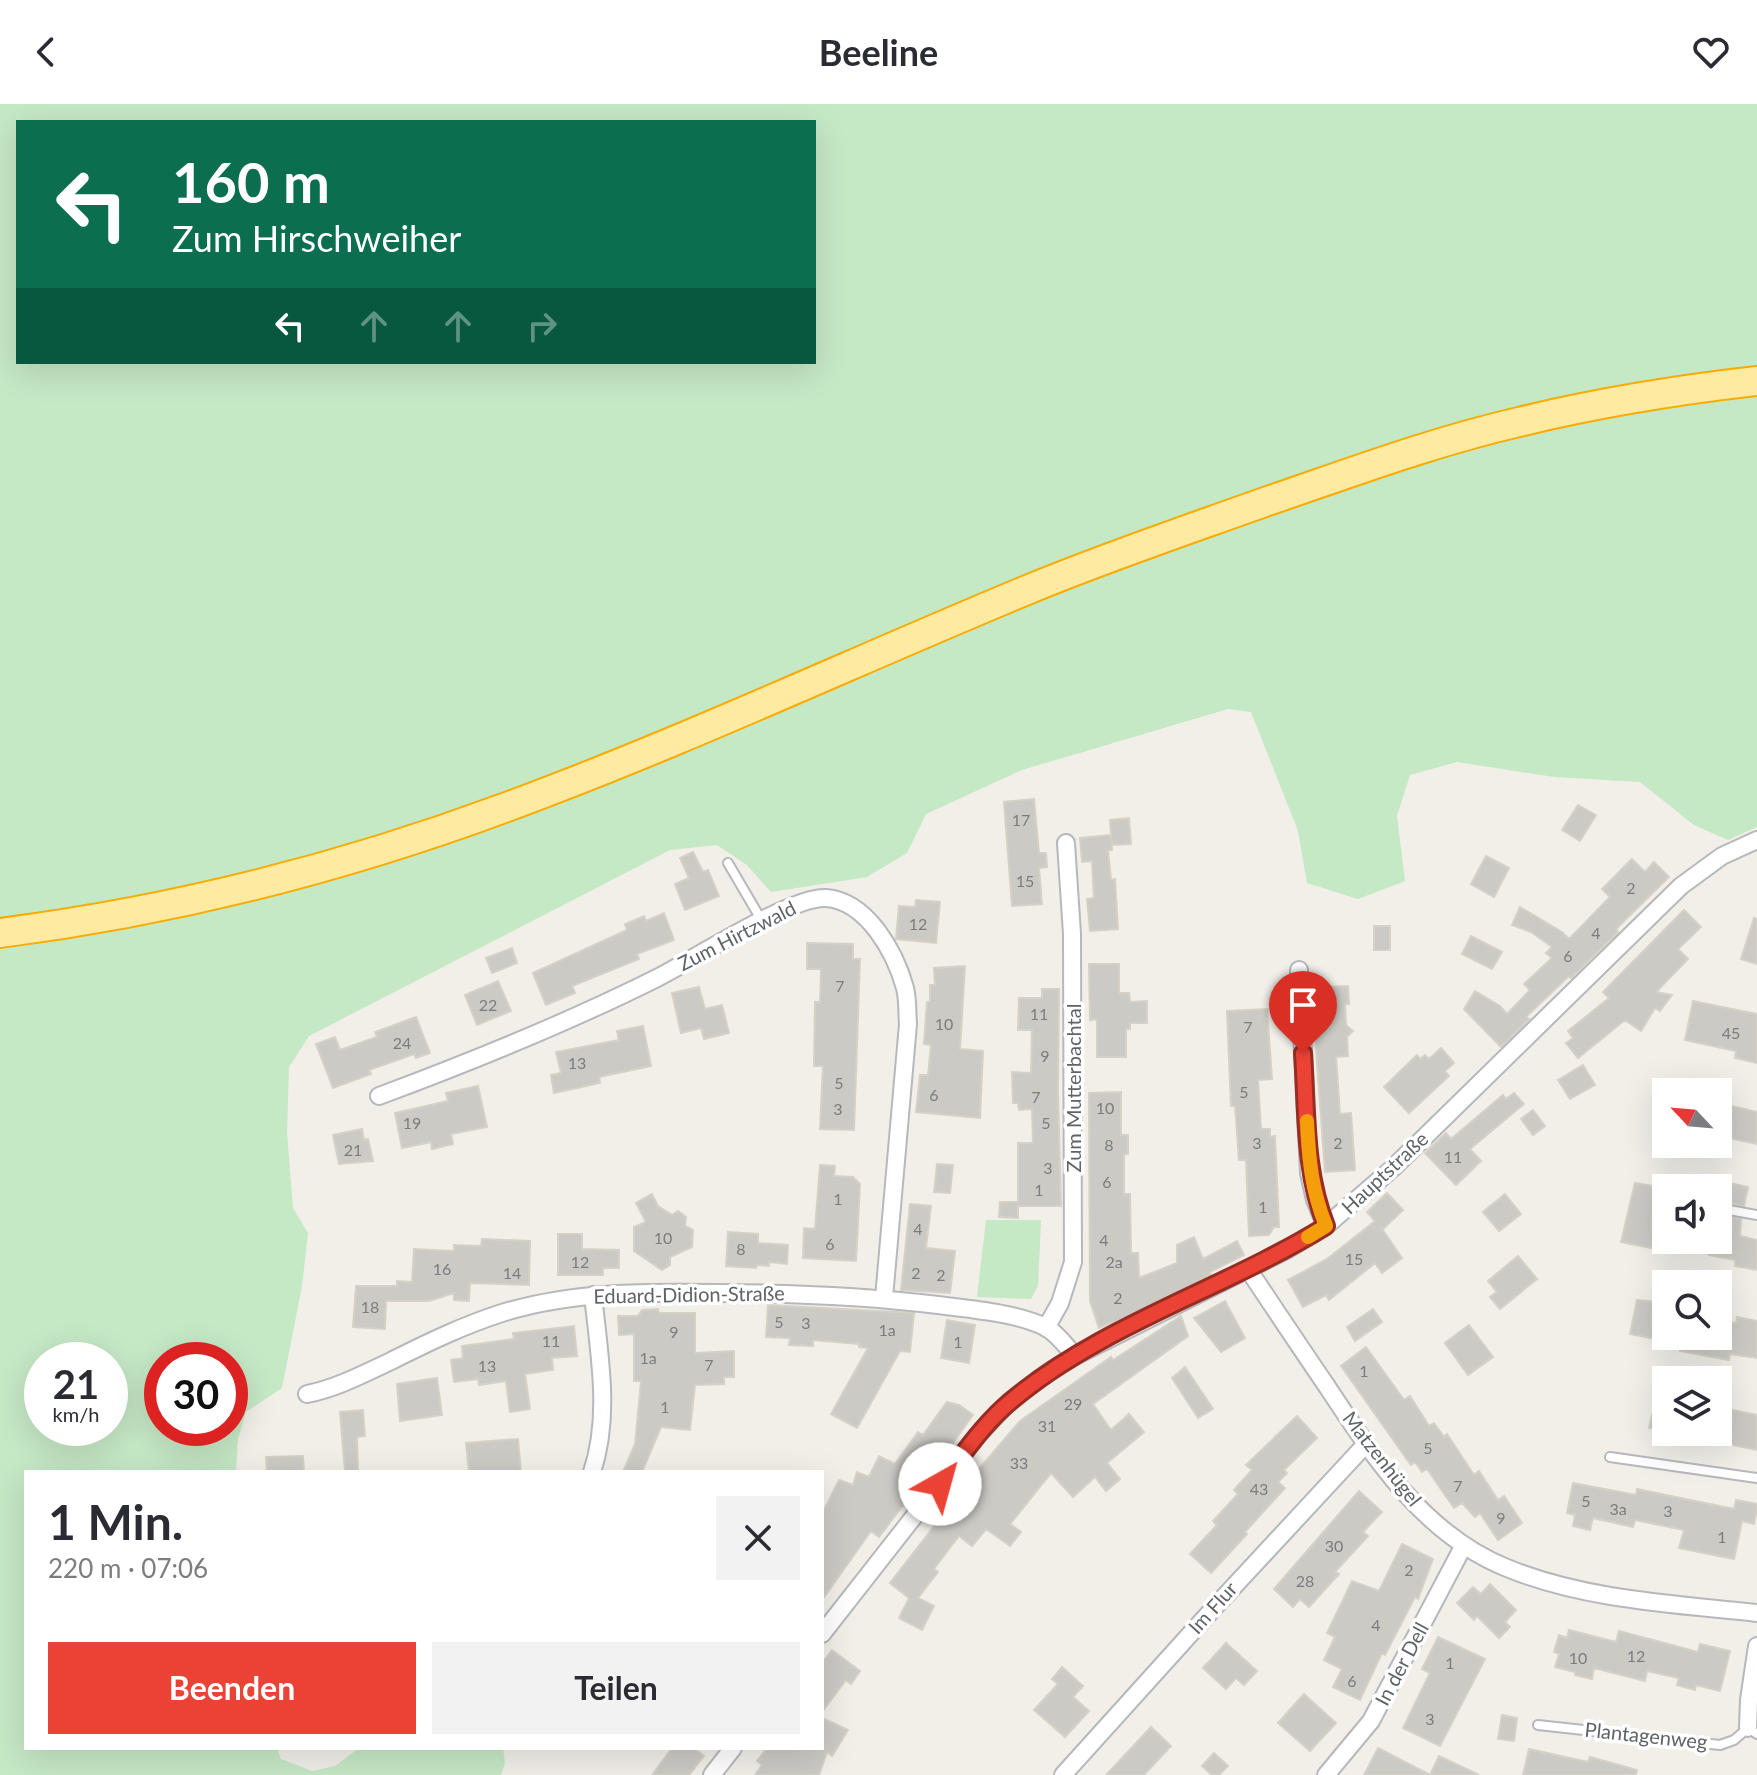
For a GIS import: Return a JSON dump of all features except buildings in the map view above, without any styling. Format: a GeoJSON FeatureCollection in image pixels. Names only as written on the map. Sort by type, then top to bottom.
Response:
{"type":"FeatureCollection","features":[{"type":"Feature","properties":{"kind":"highway"},"geometry":{"type":"LineString","coordinates":[[0,933],[162,906],[272,881],[502,809],[701,730],[1030,589],[1210,521],[1383,461],[1517,422],[1641,396],[1757,381]]}},
{"type":"Feature","properties":{"kind":"street","name":"Hauptstraße"},"geometry":{"type":"LineString","coordinates":[[824,1631],[977,1436],[1009,1402],[1075,1356],[1288,1249],[1326,1226],[1394,1167],[1681,886],[1722,856],[1757,840]]}},
{"type":"Feature","properties":{"kind":"street","name":"Zum Mutterbachtal"},"geometry":{"type":"LineString","coordinates":[[1046,1328],[1060,1303],[1073,1262],[1072,934],[1066,843]]}},
{"type":"Feature","properties":{"kind":"street","name":"Zum Hirtzwald"},"geometry":{"type":"LineString","coordinates":[[379,1096],[568,1019],[810,899],[843,901],[867,918],[893,956],[906,990],[908,1024],[884,1298]]}},
{"type":"Feature","properties":{"kind":"street"},"geometry":{"type":"LineString","coordinates":[[1299,970],[1309,1173],[1315,1200],[1326,1226]]}},
{"type":"Feature","properties":{"kind":"street","name":"Matzenhügel"},"geometry":{"type":"LineString","coordinates":[[1248,1269],[1366,1444],[1412,1500],[1464,1545],[1506,1568],[1571,1587],[1651,1601],[1757,1613]]}},
{"type":"Feature","properties":{"kind":"street","name":"Eduard-Didion-Straße"},"geometry":{"type":"LineString","coordinates":[[307,1394],[331,1389],[452,1332],[502,1313],[549,1301],[593,1295],[745,1293],[884,1298],[964,1308],[1029,1321],[1046,1328],[1075,1356]]}},
{"type":"Feature","properties":{"kind":"street"},"geometry":{"type":"LineString","coordinates":[[593,1295],[603,1433],[593,1470]]}},
{"type":"Feature","properties":{"kind":"street","name":"Im Flur"},"geometry":{"type":"LineString","coordinates":[[1063,1775],[1366,1444]]}},
{"type":"Feature","properties":{"kind":"street","name":"In der Dell"},"geometry":{"type":"LineString","coordinates":[[1326,1775],[1371,1721],[1464,1545]]}},
{"type":"Feature","properties":{"kind":"street","name":"Plantagenweg"},"geometry":{"type":"LineString","coordinates":[[1753,1731],[1749,1700],[1757,1646]]}},
{"type":"Feature","properties":{"kind":"street"},"geometry":{"type":"LineString","coordinates":[[712,1775],[731,1750]]}},
{"type":"Feature","properties":{"kind":"lane"},"geometry":{"type":"LineString","coordinates":[[728,863],[762,921]]}},
{"type":"Feature","properties":{"kind":"lane"},"geometry":{"type":"LineString","coordinates":[[1732,1211],[1757,1215]]}},
{"type":"Feature","properties":{"kind":"lane"},"geometry":{"type":"LineString","coordinates":[[1610,1457],[1757,1478]]}},
{"type":"Feature","properties":{"kind":"lane","name":"Plantagenweg"},"geometry":{"type":"LineString","coordinates":[[1538,1725],[1720,1745],[1753,1731]]}},
{"type":"Feature","properties":{"kind":"green space"},"geometry":{"type":"Polygon","coordinates":[[[0,104],[1757,104],[1757,827],[1728,840],[1694,825],[1640,782],[1554,777],[1457,762],[1410,775],[1397,816],[1405,881],[1358,899],[1307,883],[1298,831],[1251,712],[1228,709],[1022,770],[926,814],[907,853],[867,877],[771,892],[747,865],[717,845],[670,850],[309,1036],[289,1067],[287,1133],[293,1208],[308,1233],[302,1286],[282,1388],[248,1411],[248,1342],[144,1342],[144,1446],[238,1446],[236,1470],[24,1470],[24,1750],[278,1750],[281,1759],[312,1771],[335,1766],[356,1750],[503,1750],[505,1763],[501,1775],[0,1775],[0,104]]]}},
{"type":"Feature","properties":{"kind":"green space"},"geometry":{"type":"Polygon","coordinates":[[[986,1220],[1041,1220],[1038,1286],[1031,1299],[977,1297],[986,1220]]]}},
{"type":"Feature","properties":{"kind":"slow traffic"},"geometry":{"type":"LineString","coordinates":[[1307,1121],[1309,1173],[1315,1200],[1326,1226],[1308,1237]]}},
{"type":"Feature","properties":{"kind":"route"},"geometry":{"type":"LineString","coordinates":[[940,1484],[977,1436],[1009,1402],[1049,1372],[1288,1249],[1326,1226],[1315,1200],[1309,1173],[1303,1053]]}}]}
